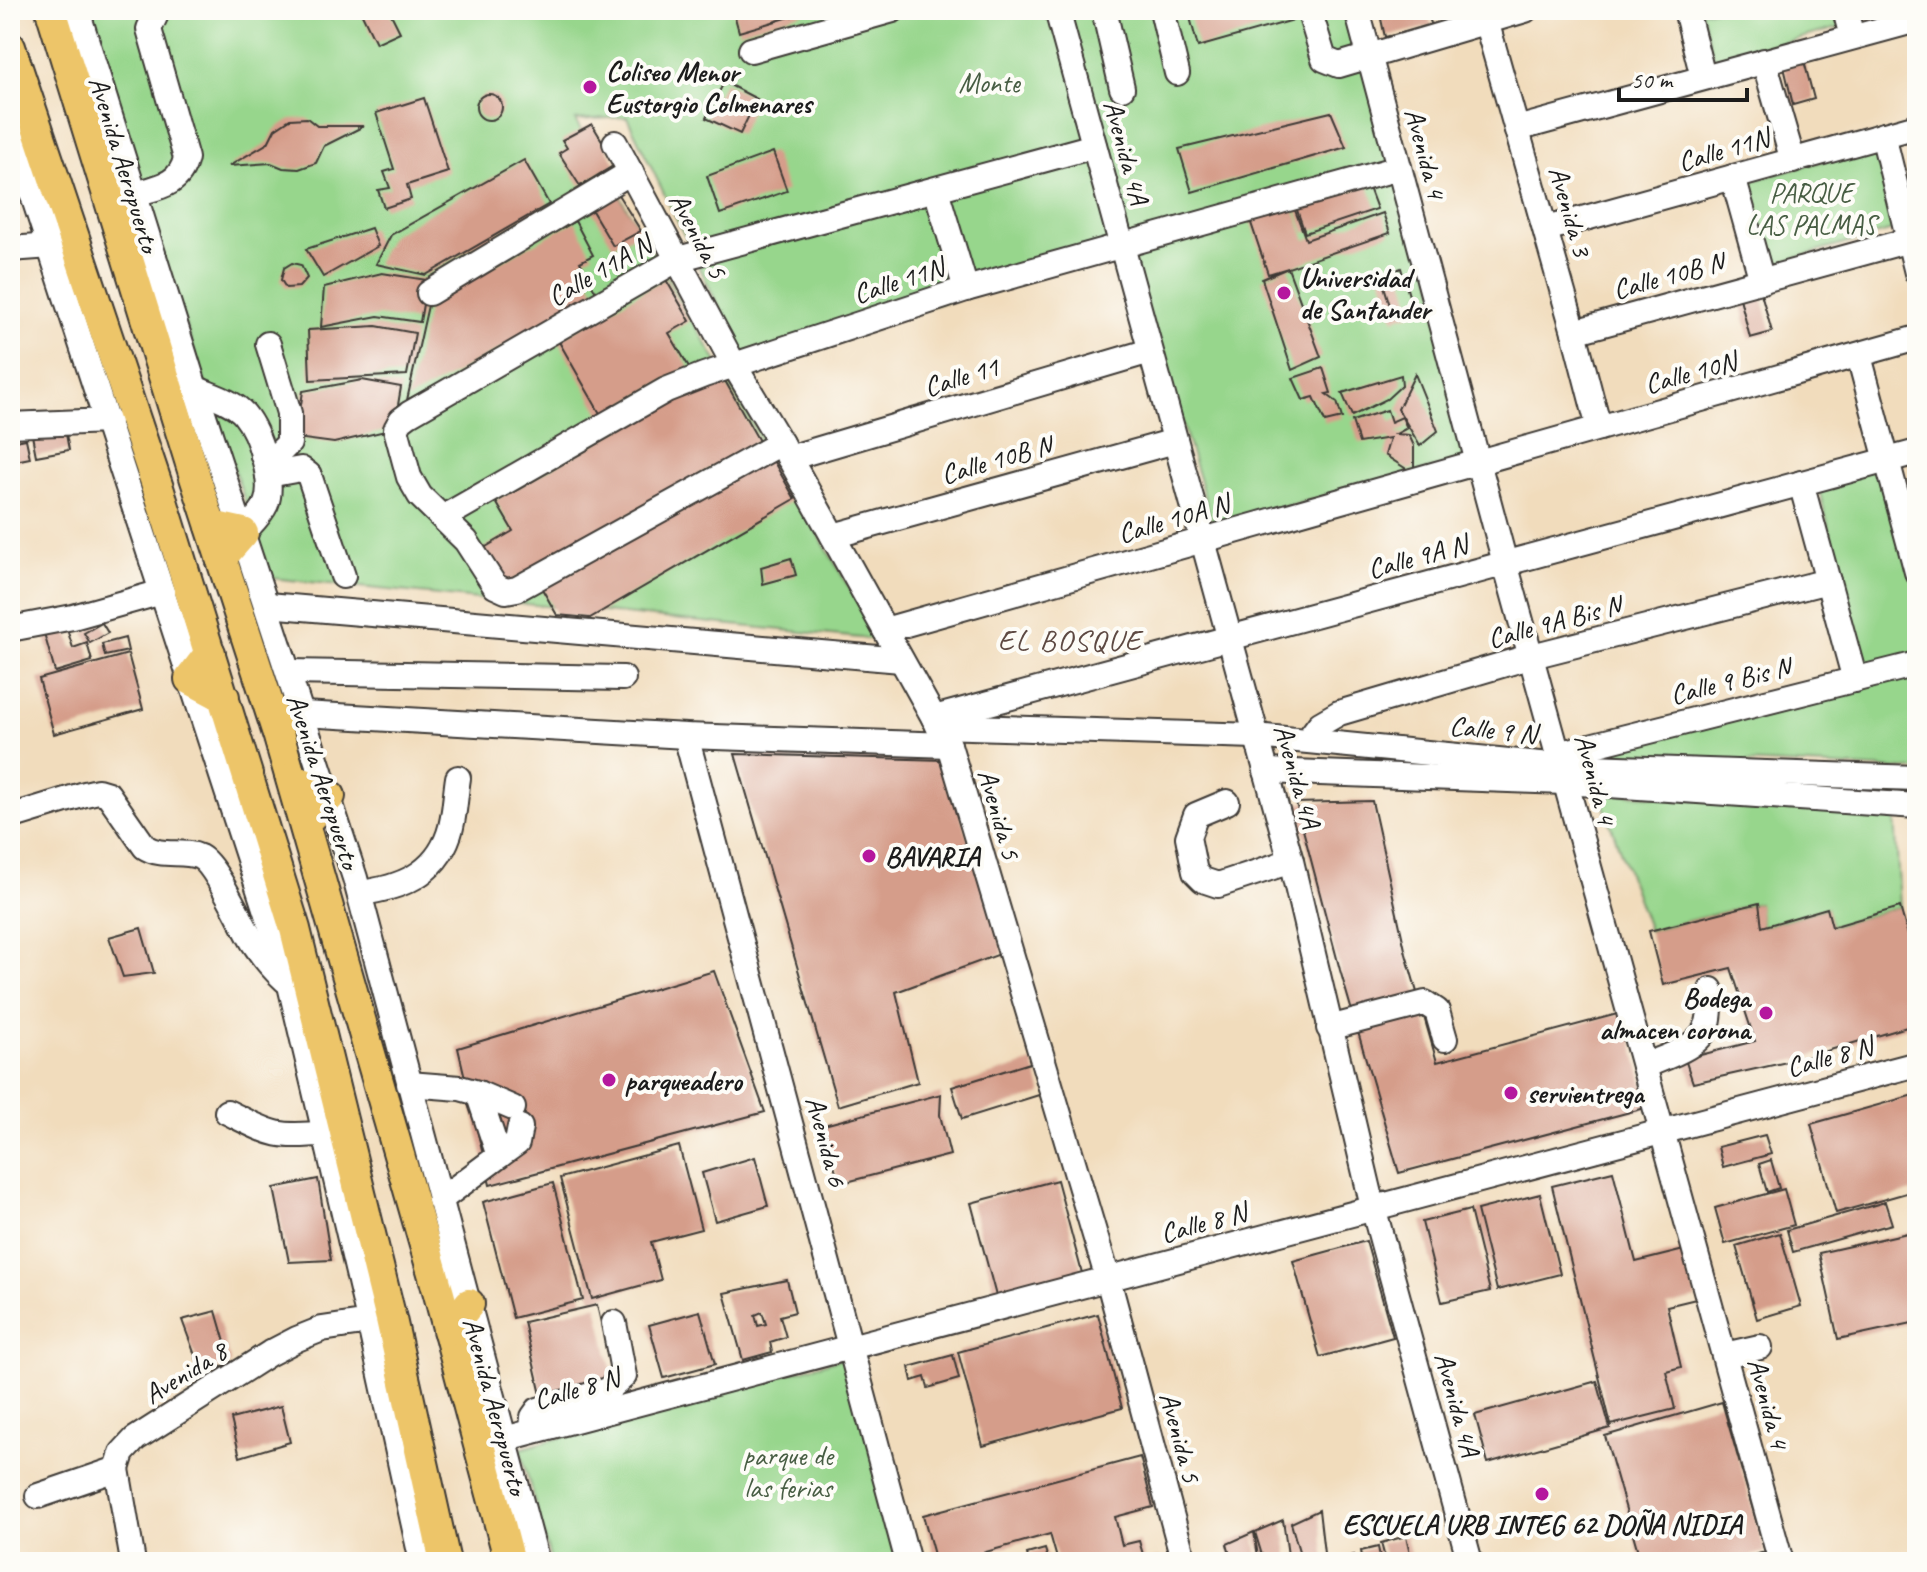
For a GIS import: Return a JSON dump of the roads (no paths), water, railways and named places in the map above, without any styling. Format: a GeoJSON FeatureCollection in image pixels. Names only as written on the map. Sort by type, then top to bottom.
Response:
{"type":"FeatureCollection","features":[{"type":"Feature","properties":{"kind":"main road","name":"Avenida Aeropuerto"},"geometry":{"type":"LineString","coordinates":[[51,10],[292,778],[448,1330],[510,1562]]}},
{"type":"Feature","properties":{"kind":"main road"},"geometry":{"type":"LineString","coordinates":[[10,47],[155,476],[295,929],[380,1320],[445,1562]]}},
{"type":"Feature","properties":{"kind":"main road"},"geometry":{"type":"LineString","coordinates":[[211,526],[243,533],[221,558]]}},
{"type":"Feature","properties":{"kind":"main road"},"geometry":{"type":"LineString","coordinates":[[210,653],[190,679],[224,697]]}},
{"type":"Feature","properties":{"kind":"main road"},"geometry":{"type":"LineString","coordinates":[[292,778],[330,796],[305,822]]}},
{"type":"Feature","properties":{"kind":"main road"},"geometry":{"type":"LineString","coordinates":[[448,1330],[469,1304]]}},
{"type":"Feature","properties":{"kind":"street"},"geometry":{"type":"LineString","coordinates":[[135,194],[165,186],[183,171],[186,158],[149,29],[158,10]]}},
{"type":"Feature","properties":{"kind":"street"},"geometry":{"type":"LineString","coordinates":[[751,50],[893,10]]}},
{"type":"Feature","properties":{"kind":"street","name":"Avenida 4A"},"geometry":{"type":"LineString","coordinates":[[1057,10],[1291,861],[1373,1207],[1470,1562]]}},
{"type":"Feature","properties":{"kind":"street"},"geometry":{"type":"LineString","coordinates":[[1104,10],[1122,88]]}},
{"type":"Feature","properties":{"kind":"street"},"geometry":{"type":"LineString","coordinates":[[1162,10],[1177,73]]}},
{"type":"Feature","properties":{"kind":"street"},"geometry":{"type":"LineString","coordinates":[[1309,10],[1324,59],[1339,65],[1484,15],[1525,10]]}},
{"type":"Feature","properties":{"kind":"street","name":"Avenida 4"},"geometry":{"type":"LineString","coordinates":[[1357,10],[1505,563],[1781,1562]]}},
{"type":"Feature","properties":{"kind":"street"},"geometry":{"type":"LineString","coordinates":[[1686,10],[1703,77]]}},
{"type":"Feature","properties":{"kind":"street"},"geometry":{"type":"LineString","coordinates":[[1845,10],[1852,37]]}},
{"type":"Feature","properties":{"kind":"street","name":"Avenida Aeropuerto"},"geometry":{"type":"LineString","coordinates":[[73,13],[135,194],[358,886],[537,1562]]}},
{"type":"Feature","properties":{"kind":"street","name":"Avenida 3"},"geometry":{"type":"LineString","coordinates":[[1484,15],[1599,428]]}},
{"type":"Feature","properties":{"kind":"street"},"geometry":{"type":"LineString","coordinates":[[1517,129],[1917,20]]}},
{"type":"Feature","properties":{"kind":"street"},"geometry":{"type":"LineString","coordinates":[[1764,61],[1793,161]]}},
{"type":"Feature","properties":{"kind":"street"},"geometry":{"type":"LineString","coordinates":[[10,125],[18,171],[51,246],[290,985],[325,1133],[380,1320],[422,1562]]}},
{"type":"Feature","properties":{"kind":"street","name":"Calle 11N"},"geometry":{"type":"LineString","coordinates":[[1546,229],[1917,126]]}},
{"type":"Feature","properties":{"kind":"street"},"geometry":{"type":"LineString","coordinates":[[1883,135],[1913,239],[1917,273]]}},
{"type":"Feature","properties":{"kind":"street","name":"Avenida 5"},"geometry":{"type":"LineString","coordinates":[[615,143],[734,365],[940,730],[1108,1279],[1184,1562]]}},
{"type":"Feature","properties":{"kind":"street","name":"Calle 11A N"},"geometry":{"type":"LineString","coordinates":[[506,591],[495,586],[466,541],[420,496],[409,477],[396,429],[401,420],[678,259],[1094,146]]}},
{"type":"Feature","properties":{"kind":"street","name":"Calle 11N"},"geometry":{"type":"LineString","coordinates":[[444,517],[666,390],[734,365],[966,289],[1399,168]]}},
{"type":"Feature","properties":{"kind":"street"},"geometry":{"type":"LineString","coordinates":[[429,293],[631,172]]}},
{"type":"Feature","properties":{"kind":"street"},"geometry":{"type":"LineString","coordinates":[[1733,177],[1762,281]]}},
{"type":"Feature","properties":{"kind":"street"},"geometry":{"type":"LineString","coordinates":[[936,190],[966,289]]}},
{"type":"Feature","properties":{"kind":"street","name":"Calle 10B N"},"geometry":{"type":"LineString","coordinates":[[1574,332],[1913,239]]}},
{"type":"Feature","properties":{"kind":"street"},"geometry":{"type":"LineString","coordinates":[[10,249],[51,246]]}},
{"type":"Feature","properties":{"kind":"street","name":"Calle 10N"},"geometry":{"type":"LineString","coordinates":[[1478,463],[1917,338]]}},
{"type":"Feature","properties":{"kind":"street"},"geometry":{"type":"LineString","coordinates":[[266,466],[289,443],[289,413],[268,344]]}},
{"type":"Feature","properties":{"kind":"street","name":"Calle 11"},"geometry":{"type":"LineString","coordinates":[[506,591],[517,589],[785,451],[1150,351]]}},
{"type":"Feature","properties":{"kind":"street"},"geometry":{"type":"LineString","coordinates":[[1859,356],[1915,560]]}},
{"type":"Feature","properties":{"kind":"street"},"geometry":{"type":"LineString","coordinates":[[195,388],[244,413],[266,466],[268,501],[243,533]]}},
{"type":"Feature","properties":{"kind":"street"},"geometry":{"type":"LineString","coordinates":[[10,425],[108,421]]}},
{"type":"Feature","properties":{"kind":"street","name":"Calle 10B N"},"geometry":{"type":"LineString","coordinates":[[833,536],[1175,441]]}},
{"type":"Feature","properties":{"kind":"street","name":"Calle 9A N"},"geometry":{"type":"LineString","coordinates":[[940,730],[1229,638],[1917,452]]}},
{"type":"Feature","properties":{"kind":"street","name":"Calle 10A N"},"geometry":{"type":"LineString","coordinates":[[885,630],[1478,463]]}},
{"type":"Feature","properties":{"kind":"street"},"geometry":{"type":"LineString","coordinates":[[266,466],[301,469],[309,475],[343,576]]}},
{"type":"Feature","properties":{"kind":"street"},"geometry":{"type":"LineString","coordinates":[[1801,483],[1855,680]]}},
{"type":"Feature","properties":{"kind":"street","name":"Calle 9A Bis N"},"geometry":{"type":"LineString","coordinates":[[1308,740],[1328,717],[1532,656],[1828,581]]}},
{"type":"Feature","properties":{"kind":"street"},"geometry":{"type":"LineString","coordinates":[[10,629],[73,617],[162,592]]}},
{"type":"Feature","properties":{"kind":"street"},"geometry":{"type":"LineString","coordinates":[[268,605],[901,660]]}},
{"type":"Feature","properties":{"kind":"street","name":"Calle 9 Bis N"},"geometry":{"type":"LineString","coordinates":[[1562,767],[1917,664]]}},
{"type":"Feature","properties":{"kind":"street"},"geometry":{"type":"LineString","coordinates":[[290,672],[623,678]]}},
{"type":"Feature","properties":{"kind":"street","name":"Calle 9 N"},"geometry":{"type":"LineString","coordinates":[[303,714],[686,736],[940,730],[1256,736],[1917,806]]}},
{"type":"Feature","properties":{"kind":"street","name":"Avenida 6"},"geometry":{"type":"LineString","coordinates":[[686,736],[908,1562]]}},
{"type":"Feature","properties":{"kind":"street","name":"Calle 9 N"},"geometry":{"type":"LineString","coordinates":[[1266,771],[1562,767],[1917,778]]}},
{"type":"Feature","properties":{"kind":"street"},"geometry":{"type":"LineString","coordinates":[[358,886],[396,887],[435,863],[450,833],[458,778]]}},
{"type":"Feature","properties":{"kind":"street"},"geometry":{"type":"LineString","coordinates":[[10,817],[85,794],[98,791],[108,794],[145,847],[153,852],[199,857],[211,868],[268,963],[290,985]]}},
{"type":"Feature","properties":{"kind":"street"},"geometry":{"type":"LineString","coordinates":[[1227,802],[1196,815],[1188,837],[1195,872],[1203,880],[1218,885],[1291,861]]}},
{"type":"Feature","properties":{"kind":"street"},"geometry":{"type":"LineString","coordinates":[[1644,1066],[1678,1052],[1699,1038],[1708,1024],[1711,990]]}},
{"type":"Feature","properties":{"kind":"street"},"geometry":{"type":"LineString","coordinates":[[1329,1028],[1425,1003],[1437,1011],[1445,1039]]}},
{"type":"Feature","properties":{"kind":"street","name":"Calle 8 N"},"geometry":{"type":"LineString","coordinates":[[504,1439],[1917,1064]]}},
{"type":"Feature","properties":{"kind":"street"},"geometry":{"type":"LineString","coordinates":[[409,1084],[460,1088],[478,1093],[516,1118],[517,1143],[440,1200]]}},
{"type":"Feature","properties":{"kind":"street"},"geometry":{"type":"LineString","coordinates":[[478,1093],[499,1156]]}},
{"type":"Feature","properties":{"kind":"street"},"geometry":{"type":"LineString","coordinates":[[227,1112],[270,1133],[291,1137],[325,1133]]}},
{"type":"Feature","properties":{"kind":"street","name":"Avenida 8"},"geometry":{"type":"LineString","coordinates":[[117,1469],[122,1453],[135,1439],[270,1353],[322,1329],[380,1320]]}},
{"type":"Feature","properties":{"kind":"street"},"geometry":{"type":"LineString","coordinates":[[614,1323],[624,1376]]}},
{"type":"Feature","properties":{"kind":"street"},"geometry":{"type":"LineString","coordinates":[[1725,1355],[1760,1347]]}},
{"type":"Feature","properties":{"kind":"street"},"geometry":{"type":"LineString","coordinates":[[624,1376],[632,1380],[641,1401]]}},
{"type":"Feature","properties":{"kind":"street"},"geometry":{"type":"LineString","coordinates":[[532,1431],[533,1417],[538,1410],[608,1390],[624,1376]]}},
{"type":"Feature","properties":{"kind":"street"},"geometry":{"type":"LineString","coordinates":[[38,1496],[117,1469],[133,1562]]}},
{"type":"Feature","properties":{"kind":"place","name":"Coliseo Menor Eustorgio Colmenares"},"geometry":{"type":"Point","coordinates":[590,87]}},
{"type":"Feature","properties":{"kind":"place","name":"Universidad de Santander"},"geometry":{"type":"Point","coordinates":[1284,293]}},
{"type":"Feature","properties":{"kind":"place","name":"BAVARIA"},"geometry":{"type":"Point","coordinates":[869,856]}},
{"type":"Feature","properties":{"kind":"place","name":"Bodega almacen corona"},"geometry":{"type":"Point","coordinates":[1766,1013]}},
{"type":"Feature","properties":{"kind":"place","name":"parqueadero"},"geometry":{"type":"Point","coordinates":[609,1080]}},
{"type":"Feature","properties":{"kind":"place","name":"servientrega"},"geometry":{"type":"Point","coordinates":[1511,1093]}},
{"type":"Feature","properties":{"kind":"place","name":"ESCUELA URB INTEG 62 DOÑA NIDIA"},"geometry":{"type":"Point","coordinates":[1542,1494]}},
{"type":"Feature","properties":{"kind":"district","name":"EL BOSQUE"},"geometry":{"type":"Point","coordinates":[1070,640]}},
{"type":"Feature","properties":{"kind":"park label","name":"Monte"},"geometry":{"type":"Point","coordinates":[989,82]}},
{"type":"Feature","properties":{"kind":"park label","name":"PARQUE LAS PALMAS"},"geometry":{"type":"Point","coordinates":[1811,208]}},
{"type":"Feature","properties":{"kind":"park label","name":"parque de las ferias"},"geometry":{"type":"Point","coordinates":[788,1471]}}]}
